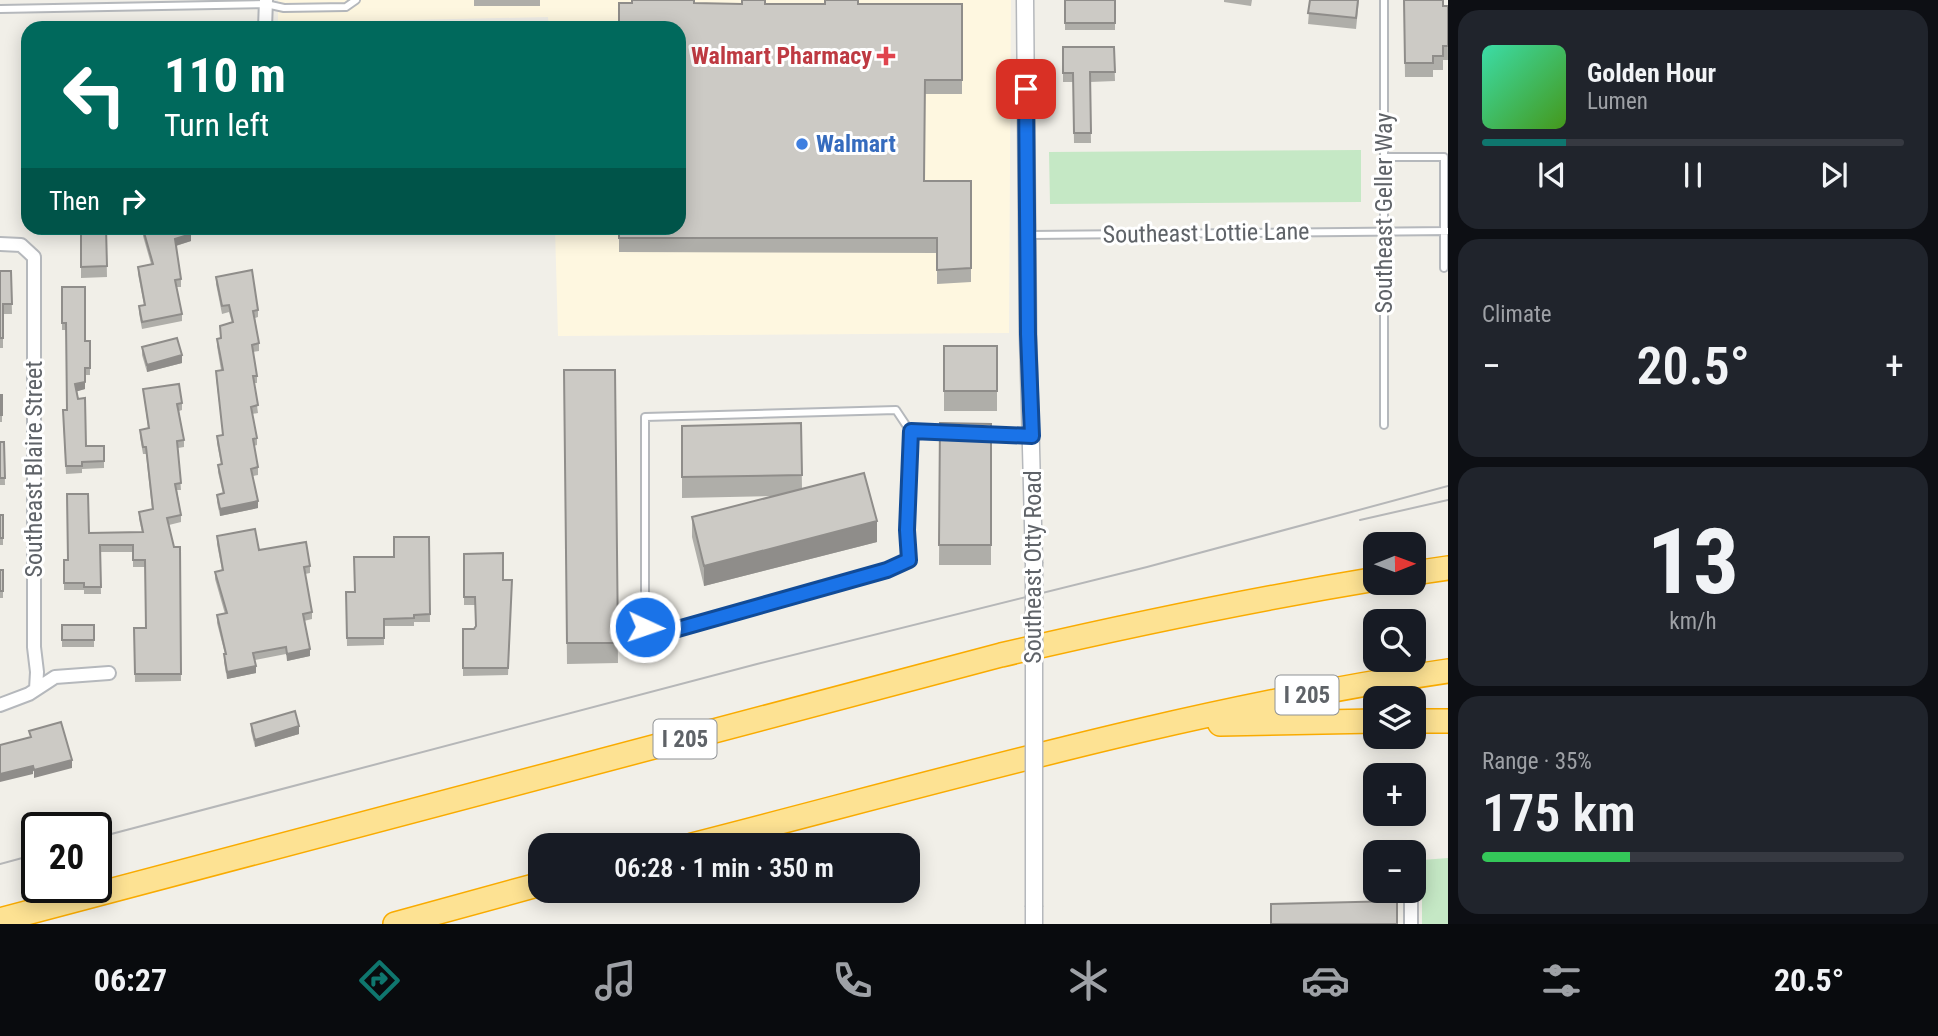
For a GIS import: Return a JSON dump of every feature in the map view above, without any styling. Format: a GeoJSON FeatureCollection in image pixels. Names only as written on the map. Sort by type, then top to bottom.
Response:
{"type":"FeatureCollection","features":[{"type":"Feature","properties":{"kind":"highway"},"geometry":{"type":"LineString","coordinates":[[1426,571],[1448,568]]}},
{"type":"Feature","properties":{"kind":"highway","name":"I 205"},"geometry":{"type":"LineString","coordinates":[[0,920],[1001,655],[1284,594],[1363,581]]}},
{"type":"Feature","properties":{"kind":"highway","name":"I 205"},"geometry":{"type":"LineString","coordinates":[[738,833],[989,767],[1168,725],[1322,691],[1448,671]]}},
{"type":"Feature","properties":{"kind":"highway"},"geometry":{"type":"LineString","coordinates":[[1168,725],[1363,721]]}},
{"type":"Feature","properties":{"kind":"highway"},"geometry":{"type":"LineString","coordinates":[[1426,721],[1448,721]]}},
{"type":"Feature","properties":{"kind":"highway"},"geometry":{"type":"LineString","coordinates":[[394,924],[528,888]]}},
{"type":"Feature","properties":{"kind":"street","name":"Southeast Otty Road"},"geometry":{"type":"LineString","coordinates":[[1025,0],[1034,562],[1034,924]]}},
{"type":"Feature","properties":{"kind":"street"},"geometry":{"type":"LineString","coordinates":[[265,21],[266,2]]}},
{"type":"Feature","properties":{"kind":"street","name":"Southeast Blaire Street"},"geometry":{"type":"LineString","coordinates":[[0,244],[21,245],[34,257],[36,689]]}},
{"type":"Feature","properties":{"kind":"street"},"geometry":{"type":"LineString","coordinates":[[0,705],[14,701],[55,677],[109,673]]}},
{"type":"Feature","properties":{"kind":"street"},"geometry":{"type":"LineString","coordinates":[[1411,903],[1411,924]]}},
{"type":"Feature","properties":{"kind":"lane"},"geometry":{"type":"LineString","coordinates":[[0,9],[266,2],[284,8],[346,7],[356,0]]}},
{"type":"Feature","properties":{"kind":"lane","name":"Southeast Geller Way"},"geometry":{"type":"LineString","coordinates":[[1384,0],[1384,425]]}},
{"type":"Feature","properties":{"kind":"lane"},"geometry":{"type":"LineString","coordinates":[[1384,157],[1444,157],[1444,268]]}},
{"type":"Feature","properties":{"kind":"lane","name":"Southeast Lottie Lane"},"geometry":{"type":"LineString","coordinates":[[1028,235],[1446,231]]}},
{"type":"Feature","properties":{"kind":"lane"},"geometry":{"type":"LineString","coordinates":[[896,410],[911,431],[907,530],[909,560],[887,570],[674,630],[645,627],[645,417],[896,410]]}},
{"type":"Feature","properties":{"kind":"lane"},"geometry":{"type":"LineString","coordinates":[[911,431],[951,433]]}},
{"type":"Feature","properties":{"kind":"lane"},"geometry":{"type":"LineString","coordinates":[[978,434],[1032,436]]}},
{"type":"Feature","properties":{"kind":"shaded area"},"geometry":{"type":"Polygon","coordinates":[[[278,0],[1011,0],[1009,333],[558,336],[555,235],[686,235],[686,21],[548,21],[548,17],[278,21],[278,0]]]}},
{"type":"Feature","properties":{"kind":"green space"},"geometry":{"type":"Polygon","coordinates":[[[1361,150],[1361,202],[1050,204],[1049,152],[1361,150]]]}},
{"type":"Feature","properties":{"kind":"green space"},"geometry":{"type":"Polygon","coordinates":[[[1448,858],[1448,924],[1422,924],[1422,903],[1426,903],[1426,860],[1448,858]]]}},
{"type":"Feature","properties":{"kind":"building","name":"Walmart"},"geometry":{"type":"Polygon","coordinates":[[[632,0],[694,0],[694,3],[742,4],[742,0],[765,0],[765,4],[825,4],[825,0],[858,0],[858,4],[962,4],[962,80],[925,80],[924,181],[971,181],[971,268],[937,270],[937,238],[619,238],[619,235],[686,235],[686,21],[619,21],[619,3],[632,3],[632,0]]]}},
{"type":"Feature","properties":{"kind":"building"},"geometry":{"type":"Polygon","coordinates":[[[1065,0],[1115,0],[1115,23],[1065,23],[1065,0]]]}},
{"type":"Feature","properties":{"kind":"building"},"geometry":{"type":"Polygon","coordinates":[[[1310,0],[1358,0],[1356,18],[1308,13],[1310,0]]]}},
{"type":"Feature","properties":{"kind":"building"},"geometry":{"type":"Polygon","coordinates":[[[1404,0],[1443,0],[1443,6],[1448,6],[1448,46],[1443,46],[1443,56],[1433,56],[1433,63],[1405,63],[1404,0]]]}},
{"type":"Feature","properties":{"kind":"building"},"geometry":{"type":"Polygon","coordinates":[[[1063,47],[1114,47],[1115,72],[1090,72],[1091,133],[1074,133],[1073,73],[1063,73],[1063,47]]]}},
{"type":"Feature","properties":{"kind":"building"},"geometry":{"type":"Polygon","coordinates":[[[81,235],[106,235],[107,266],[81,267],[81,235]]]}},
{"type":"Feature","properties":{"kind":"building"},"geometry":{"type":"Polygon","coordinates":[[[145,235],[188,235],[175,239],[181,279],[175,280],[182,314],[142,322],[139,306],[145,305],[138,267],[153,264],[145,235]]]}},
{"type":"Feature","properties":{"kind":"building"},"geometry":{"type":"Polygon","coordinates":[[[252,270],[258,310],[253,311],[259,343],[252,345],[258,405],[251,407],[257,438],[253,439],[258,467],[251,469],[258,501],[220,509],[217,495],[224,493],[218,465],[222,464],[217,436],[223,435],[216,371],[223,370],[217,339],[221,338],[220,326],[233,322],[229,305],[222,306],[216,277],[252,270]]]}},
{"type":"Feature","properties":{"kind":"building"},"geometry":{"type":"Polygon","coordinates":[[[0,271],[11,271],[12,304],[3,304],[3,338],[0,338],[0,271]]]}},
{"type":"Feature","properties":{"kind":"building"},"geometry":{"type":"Polygon","coordinates":[[[62,287],[85,287],[85,341],[90,341],[90,368],[85,368],[85,382],[75,384],[78,399],[85,398],[86,446],[104,446],[104,461],[82,462],[82,466],[66,466],[63,410],[67,410],[66,323],[62,323],[62,287]]]}},
{"type":"Feature","properties":{"kind":"building"},"geometry":{"type":"Polygon","coordinates":[[[177,338],[182,355],[147,365],[142,347],[177,338]]]}},
{"type":"Feature","properties":{"kind":"building"},"geometry":{"type":"Polygon","coordinates":[[[944,346],[997,346],[997,391],[944,391],[944,346]]]}},
{"type":"Feature","properties":{"kind":"building"},"geometry":{"type":"Polygon","coordinates":[[[564,370],[615,370],[618,643],[567,643],[564,370]]]}},
{"type":"Feature","properties":{"kind":"building"},"geometry":{"type":"Polygon","coordinates":[[[179,384],[182,403],[177,404],[184,440],[177,441],[181,483],[175,484],[181,515],[167,518],[174,547],[180,547],[181,674],[135,674],[134,628],[146,628],[145,560],[133,560],[133,545],[100,545],[101,587],[84,587],[84,583],[64,583],[64,560],[68,560],[67,494],[88,494],[89,533],[143,532],[139,512],[153,509],[146,447],[143,447],[140,430],[149,428],[143,389],[179,384]]]}},
{"type":"Feature","properties":{"kind":"building"},"geometry":{"type":"Polygon","coordinates":[[[2,395],[2,415],[0,415],[2,395]]]}},
{"type":"Feature","properties":{"kind":"building"},"geometry":{"type":"Polygon","coordinates":[[[801,423],[802,475],[682,477],[682,426],[801,423]]]}},
{"type":"Feature","properties":{"kind":"building"},"geometry":{"type":"Polygon","coordinates":[[[940,423],[991,424],[991,545],[939,545],[940,423]]]}},
{"type":"Feature","properties":{"kind":"building"},"geometry":{"type":"Polygon","coordinates":[[[0,442],[4,442],[5,478],[0,478],[0,442]]]}},
{"type":"Feature","properties":{"kind":"building"},"geometry":{"type":"Polygon","coordinates":[[[864,473],[877,521],[704,566],[692,517],[864,473]]]}},
{"type":"Feature","properties":{"kind":"building"},"geometry":{"type":"Polygon","coordinates":[[[0,515],[3,515],[3,538],[0,538],[0,515]]]}},
{"type":"Feature","properties":{"kind":"building"},"geometry":{"type":"Polygon","coordinates":[[[255,529],[259,550],[306,542],[310,566],[304,567],[312,612],[303,614],[310,649],[287,654],[286,647],[253,653],[256,666],[227,672],[226,654],[217,615],[227,613],[215,572],[223,570],[217,536],[255,529]]]}},
{"type":"Feature","properties":{"kind":"building"},"geometry":{"type":"Polygon","coordinates":[[[394,537],[429,537],[430,614],[414,615],[414,618],[384,619],[384,638],[347,638],[346,592],[355,592],[354,557],[394,557],[394,537]]]}},
{"type":"Feature","properties":{"kind":"building"},"geometry":{"type":"Polygon","coordinates":[[[503,553],[503,580],[512,580],[508,668],[463,668],[463,629],[474,629],[476,626],[475,597],[464,597],[464,554],[503,553]]]}},
{"type":"Feature","properties":{"kind":"building"},"geometry":{"type":"Polygon","coordinates":[[[0,570],[3,570],[3,591],[0,591],[0,570]]]}},
{"type":"Feature","properties":{"kind":"building"},"geometry":{"type":"Polygon","coordinates":[[[62,625],[94,625],[94,640],[62,640],[62,625]]]}},
{"type":"Feature","properties":{"kind":"building"},"geometry":{"type":"Polygon","coordinates":[[[295,711],[299,726],[255,740],[251,724],[295,711]]]}},
{"type":"Feature","properties":{"kind":"building"},"geometry":{"type":"Polygon","coordinates":[[[61,722],[72,760],[34,770],[33,766],[0,774],[0,745],[31,737],[29,731],[61,722]]]}},
{"type":"Feature","properties":{"kind":"building"},"geometry":{"type":"Polygon","coordinates":[[[1397,903],[1397,924],[1271,924],[1271,904],[1397,903]]]}},
{"type":"Feature","properties":{"kind":"tram line"},"geometry":{"type":"LineString","coordinates":[[112,834],[757,664],[1147,567],[1448,486]]}},
{"type":"Feature","properties":{"kind":"tram line"},"geometry":{"type":"LineString","coordinates":[[1360,520],[1448,500]]}},
{"type":"Feature","properties":{"kind":"tram line"},"geometry":{"type":"LineString","coordinates":[[0,864],[21,858]]}},
{"type":"Feature","properties":{"kind":"place","name":"Walmart Pharmacy"},"geometry":{"type":"Point","coordinates":[886,56]}},
{"type":"Feature","properties":{"kind":"place","name":"Walmart"},"geometry":{"type":"Point","coordinates":[802,144]}},
{"type":"Feature","properties":{"kind":"route"},"geometry":{"type":"LineString","coordinates":[[645,627],[674,630],[887,570],[909,560],[907,530],[911,431],[1032,436],[1028,334],[1026,89]]}}]}
